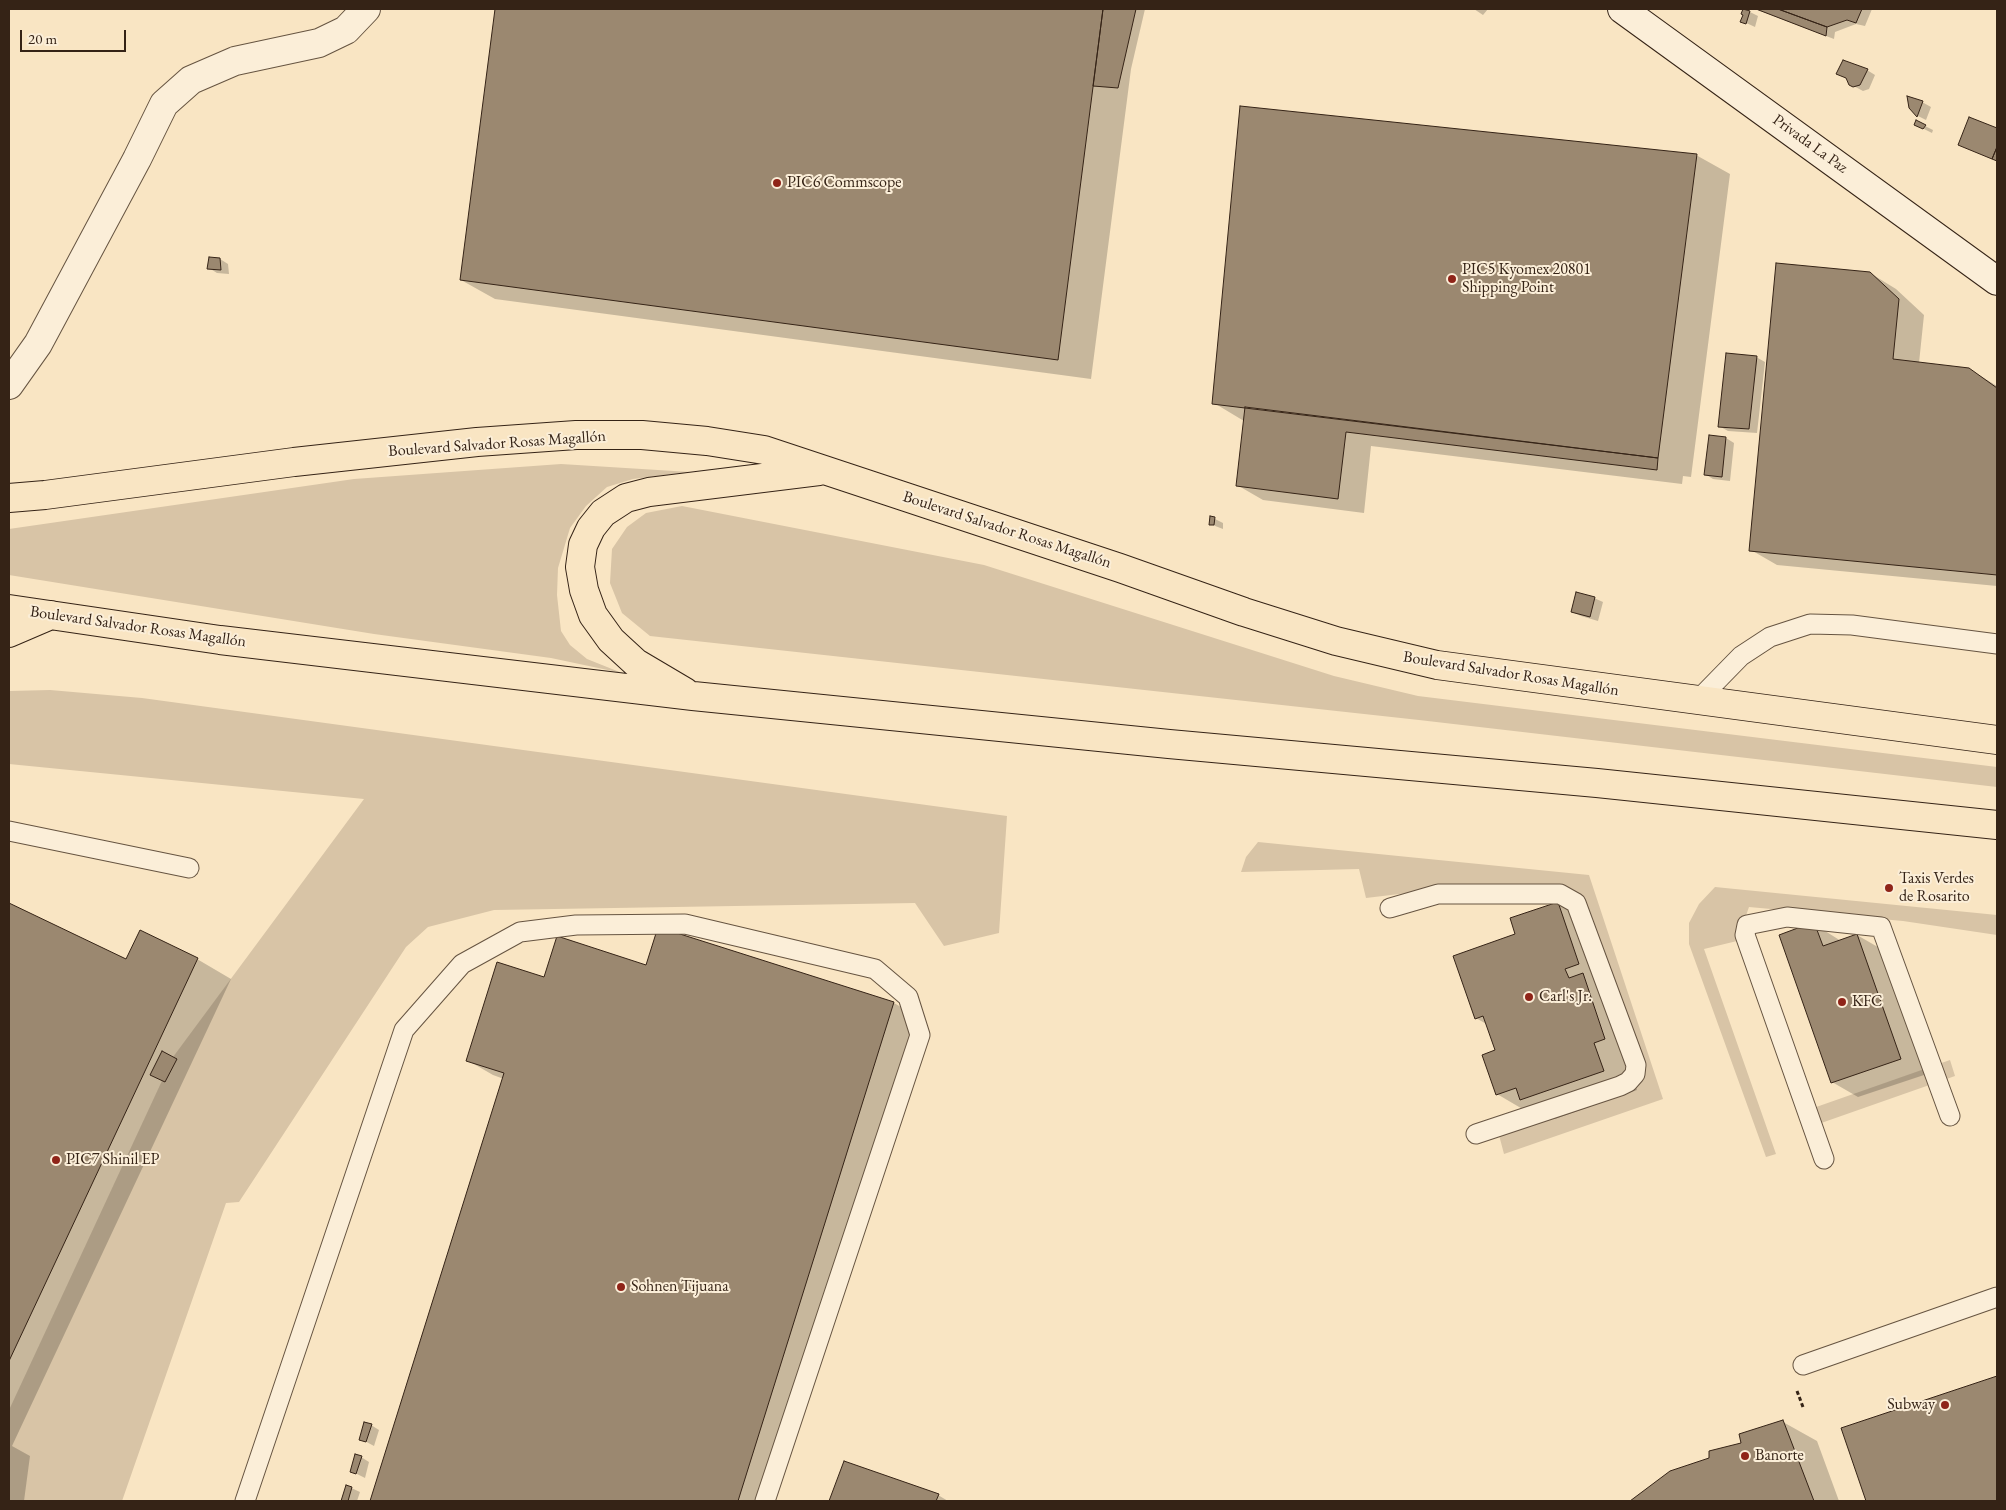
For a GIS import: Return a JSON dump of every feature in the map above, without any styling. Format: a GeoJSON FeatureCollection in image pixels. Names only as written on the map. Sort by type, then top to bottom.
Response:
{"type":"FeatureCollection","features":[{"type":"Feature","properties":{"kind":"highway","name":"Boulevard Salvador Rosas Magallón"},"geometry":{"type":"LineString","coordinates":[[9,498],[45,495],[304,461],[477,442],[576,434],[642,435],[707,440],[764,450],[1120,568],[1244,612],[1336,641],[1437,665],[1997,740]]}},
{"type":"Feature","properties":{"kind":"highway"},"geometry":{"type":"LineString","coordinates":[[693,696],[636,662],[611,640],[593,615],[584,590],[580,567],[583,545],[591,528],[603,513],[626,498],[649,492],[828,470]]}},
{"type":"Feature","properties":{"kind":"highway","name":"Boulevard Salvador Rosas Magallón"},"geometry":{"type":"LineString","coordinates":[[9,609],[220,640],[693,696],[1170,744],[1587,782],[1997,824]]}},
{"type":"Feature","properties":{"kind":"highway"},"geometry":{"type":"LineString","coordinates":[[9,633],[52,615]]}},
{"type":"Feature","properties":{"kind":"street"},"geometry":{"type":"LineString","coordinates":[[9,385],[38,344],[137,159],[164,104],[191,80],[235,61],[319,43],[346,30],[366,9]]}},
{"type":"Feature","properties":{"kind":"street","name":"Privada La Paz"},"geometry":{"type":"LineString","coordinates":[[1622,9],[1997,281]]}},
{"type":"Feature","properties":{"kind":"lane"},"geometry":{"type":"LineString","coordinates":[[1697,701],[1741,656],[1770,637],[1810,624],[1852,625],[1997,644]]}},
{"type":"Feature","properties":{"kind":"lane"},"geometry":{"type":"LineString","coordinates":[[9,831],[189,868]]}},
{"type":"Feature","properties":{"kind":"lane"},"geometry":{"type":"LineString","coordinates":[[1390,908],[1438,894],[1560,894],[1576,903],[1636,1065],[1635,1074],[1628,1082],[1620,1086],[1476,1134]]}},
{"type":"Feature","properties":{"kind":"lane"},"geometry":{"type":"LineString","coordinates":[[1824,1159],[1745,935],[1747,925],[1787,917],[1881,926],[1950,1116]]}},
{"type":"Feature","properties":{"kind":"lane"},"geometry":{"type":"LineString","coordinates":[[245,1501],[404,1030],[462,964],[520,932],[576,925],[686,924],[875,968],[908,997],[920,1035],[765,1501]]}},
{"type":"Feature","properties":{"kind":"lane"},"geometry":{"type":"LineString","coordinates":[[1802,1364],[1997,1297]]}},
{"type":"Feature","properties":{"kind":"shaded area"},"geometry":{"type":"Polygon","coordinates":[[[561,464],[690,472],[633,479],[607,487],[586,506],[570,528],[558,568],[557,595],[561,631],[570,645],[587,659],[622,673],[551,658],[374,634],[9,575],[9,529],[354,479],[561,464]]]}},
{"type":"Feature","properties":{"kind":"shaded area"},"geometry":{"type":"Polygon","coordinates":[[[682,506],[984,565],[1334,676],[1418,696],[1997,767],[1997,787],[1419,720],[650,636],[622,613],[610,583],[612,549],[627,527],[646,513],[682,506]]]}},
{"type":"Feature","properties":{"kind":"shaded area"},"geometry":{"type":"Polygon","coordinates":[[[50,690],[142,698],[1007,816],[999,933],[944,946],[915,903],[494,910],[428,927],[406,947],[239,1202],[226,1203],[122,1501],[9,1501],[9,1410],[173,1057],[364,799],[9,764],[9,691],[50,690]]]}},
{"type":"Feature","properties":{"kind":"shaded area"},"geometry":{"type":"Polygon","coordinates":[[[1258,842],[1589,875],[1663,1099],[1504,1154],[1499,1135],[1638,1081],[1584,900],[1416,892],[1366,898],[1359,869],[1241,872],[1246,857],[1258,842]]]}},
{"type":"Feature","properties":{"kind":"shaded area"},"geometry":{"type":"Polygon","coordinates":[[[1715,887],[1997,915],[1997,935],[1903,921],[1749,907],[1737,941],[1704,949],[1776,1154],[1766,1157],[1689,944],[1689,923],[1699,904],[1715,887]]]}},
{"type":"Feature","properties":{"kind":"shaded area"},"geometry":{"type":"Polygon","coordinates":[[[1950,1060],[1955,1076],[1807,1128],[1802,1112],[1950,1060]]]}},
{"type":"Feature","properties":{"kind":"building","name":"PIC6 Commscope"},"geometry":{"type":"Polygon","coordinates":[[[495,9],[1103,9],[1058,360],[460,280],[495,9]]]}},
{"type":"Feature","properties":{"kind":"building"},"geometry":{"type":"Polygon","coordinates":[[[1103,9],[1136,9],[1118,88],[1093,86],[1103,9]]]}},
{"type":"Feature","properties":{"kind":"building"},"geometry":{"type":"Polygon","coordinates":[[[1743,9],[1750,11],[1746,24],[1740,22],[1743,9]]]}},
{"type":"Feature","properties":{"kind":"building"},"geometry":{"type":"Polygon","coordinates":[[[1756,9],[1778,9],[1827,27],[1826,36],[1756,9]]]}},
{"type":"Feature","properties":{"kind":"building"},"geometry":{"type":"Polygon","coordinates":[[[1778,9],[1862,9],[1856,23],[1847,20],[1827,27],[1778,9]]]}},
{"type":"Feature","properties":{"kind":"building"},"geometry":{"type":"Polygon","coordinates":[[[1843,60],[1868,69],[1860,85],[1853,87],[1849,85],[1846,78],[1836,74],[1843,60]]]}},
{"type":"Feature","properties":{"kind":"building"},"geometry":{"type":"Polygon","coordinates":[[[1907,96],[1923,101],[1917,117],[1909,108],[1907,96]]]}},
{"type":"Feature","properties":{"kind":"building","name":"PIC5 Kyomex 20801 Shipping Point"},"geometry":{"type":"Polygon","coordinates":[[[1240,106],[1697,154],[1658,458],[1212,404],[1240,106]]]}},
{"type":"Feature","properties":{"kind":"building"},"geometry":{"type":"Polygon","coordinates":[[[1969,117],[1997,128],[1997,147],[1992,159],[1958,145],[1969,117]]]}},
{"type":"Feature","properties":{"kind":"building"},"geometry":{"type":"Polygon","coordinates":[[[1916,120],[1926,125],[1923,129],[1914,125],[1916,120]]]}},
{"type":"Feature","properties":{"kind":"building"},"geometry":{"type":"Polygon","coordinates":[[[1997,147],[1997,161],[1992,159],[1997,147]]]}},
{"type":"Feature","properties":{"kind":"building"},"geometry":{"type":"Polygon","coordinates":[[[209,257],[220,258],[221,270],[207,269],[209,257]]]}},
{"type":"Feature","properties":{"kind":"building"},"geometry":{"type":"Polygon","coordinates":[[[1776,263],[1870,272],[1899,299],[1893,359],[1969,368],[1997,388],[1997,575],[1749,551],[1776,263]]]}},
{"type":"Feature","properties":{"kind":"building"},"geometry":{"type":"Polygon","coordinates":[[[1726,353],[1757,356],[1749,429],[1718,427],[1726,353]]]}},
{"type":"Feature","properties":{"kind":"building"},"geometry":{"type":"Polygon","coordinates":[[[1245,407],[1658,458],[1657,470],[1346,432],[1338,499],[1236,486],[1245,407]]]}},
{"type":"Feature","properties":{"kind":"building"},"geometry":{"type":"Polygon","coordinates":[[[1709,435],[1726,437],[1722,477],[1704,475],[1709,435]]]}},
{"type":"Feature","properties":{"kind":"building"},"geometry":{"type":"Polygon","coordinates":[[[1210,516],[1215,517],[1214,525],[1209,525],[1210,516]]]}},
{"type":"Feature","properties":{"kind":"building"},"geometry":{"type":"Polygon","coordinates":[[[1576,592],[1595,597],[1590,617],[1571,612],[1576,592]]]}},
{"type":"Feature","properties":{"kind":"building","name":"Carl's Jr."},"geometry":{"type":"Polygon","coordinates":[[[1558,902],[1579,964],[1565,969],[1569,978],[1583,973],[1605,1039],[1594,1043],[1604,1071],[1520,1100],[1516,1088],[1496,1095],[1482,1055],[1495,1050],[1483,1016],[1475,1019],[1453,956],[1515,934],[1510,918],[1558,902]]]}},
{"type":"Feature","properties":{"kind":"building","name":"PIC7 Shinil EP"},"geometry":{"type":"Polygon","coordinates":[[[9,903],[126,959],[140,930],[198,958],[9,1361],[9,903]]]}},
{"type":"Feature","properties":{"kind":"building","name":"KFC"},"geometry":{"type":"Polygon","coordinates":[[[1814,922],[1823,946],[1857,934],[1901,1059],[1831,1083],[1779,935],[1814,922]]]}},
{"type":"Feature","properties":{"kind":"building","name":"Sohnen Tijuana"},"geometry":{"type":"Polygon","coordinates":[[[658,927],[894,1002],[738,1501],[370,1501],[504,1073],[466,1061],[497,962],[544,977],[557,936],[646,965],[658,927]]]}},
{"type":"Feature","properties":{"kind":"building"},"geometry":{"type":"Polygon","coordinates":[[[162,1051],[177,1059],[165,1082],[150,1075],[162,1051]]]}},
{"type":"Feature","properties":{"kind":"building"},"geometry":{"type":"Polygon","coordinates":[[[1997,1376],[1997,1501],[1866,1501],[1841,1428],[1997,1376]]]}},
{"type":"Feature","properties":{"kind":"building"},"geometry":{"type":"Polygon","coordinates":[[[1783,1420],[1814,1501],[1630,1501],[1670,1471],[1709,1458],[1709,1451],[1741,1443],[1739,1434],[1783,1420]]]}},
{"type":"Feature","properties":{"kind":"building"},"geometry":{"type":"Polygon","coordinates":[[[364,1422],[372,1424],[366,1442],[359,1440],[364,1422]]]}},
{"type":"Feature","properties":{"kind":"building"},"geometry":{"type":"Polygon","coordinates":[[[355,1454],[362,1456],[356,1474],[350,1472],[355,1454]]]}},
{"type":"Feature","properties":{"kind":"building"},"geometry":{"type":"Polygon","coordinates":[[[844,1461],[939,1494],[936,1501],[829,1501],[844,1461]]]}},
{"type":"Feature","properties":{"kind":"building"},"geometry":{"type":"Polygon","coordinates":[[[346,1485],[352,1487],[348,1501],[341,1501],[346,1485]]]}},
{"type":"Feature","properties":{"kind":"place","name":"PIC6 Commscope"},"geometry":{"type":"Point","coordinates":[777,183]}},
{"type":"Feature","properties":{"kind":"place","name":"PIC5 Kyomex 20801 Shipping Point"},"geometry":{"type":"Point","coordinates":[1452,279]}},
{"type":"Feature","properties":{"kind":"place","name":"Taxis Verdes de Rosarito"},"geometry":{"type":"Point","coordinates":[1889,888]}},
{"type":"Feature","properties":{"kind":"place","name":"Carl's Jr."},"geometry":{"type":"Point","coordinates":[1529,997]}},
{"type":"Feature","properties":{"kind":"place","name":"KFC"},"geometry":{"type":"Point","coordinates":[1842,1002]}},
{"type":"Feature","properties":{"kind":"place","name":"PIC7 Shinil EP"},"geometry":{"type":"Point","coordinates":[56,1160]}},
{"type":"Feature","properties":{"kind":"place","name":"Sohnen Tijuana"},"geometry":{"type":"Point","coordinates":[621,1287]}},
{"type":"Feature","properties":{"kind":"place","name":"Subway"},"geometry":{"type":"Point","coordinates":[1945,1405]}},
{"type":"Feature","properties":{"kind":"place","name":"Banorte"},"geometry":{"type":"Point","coordinates":[1745,1456]}}]}
